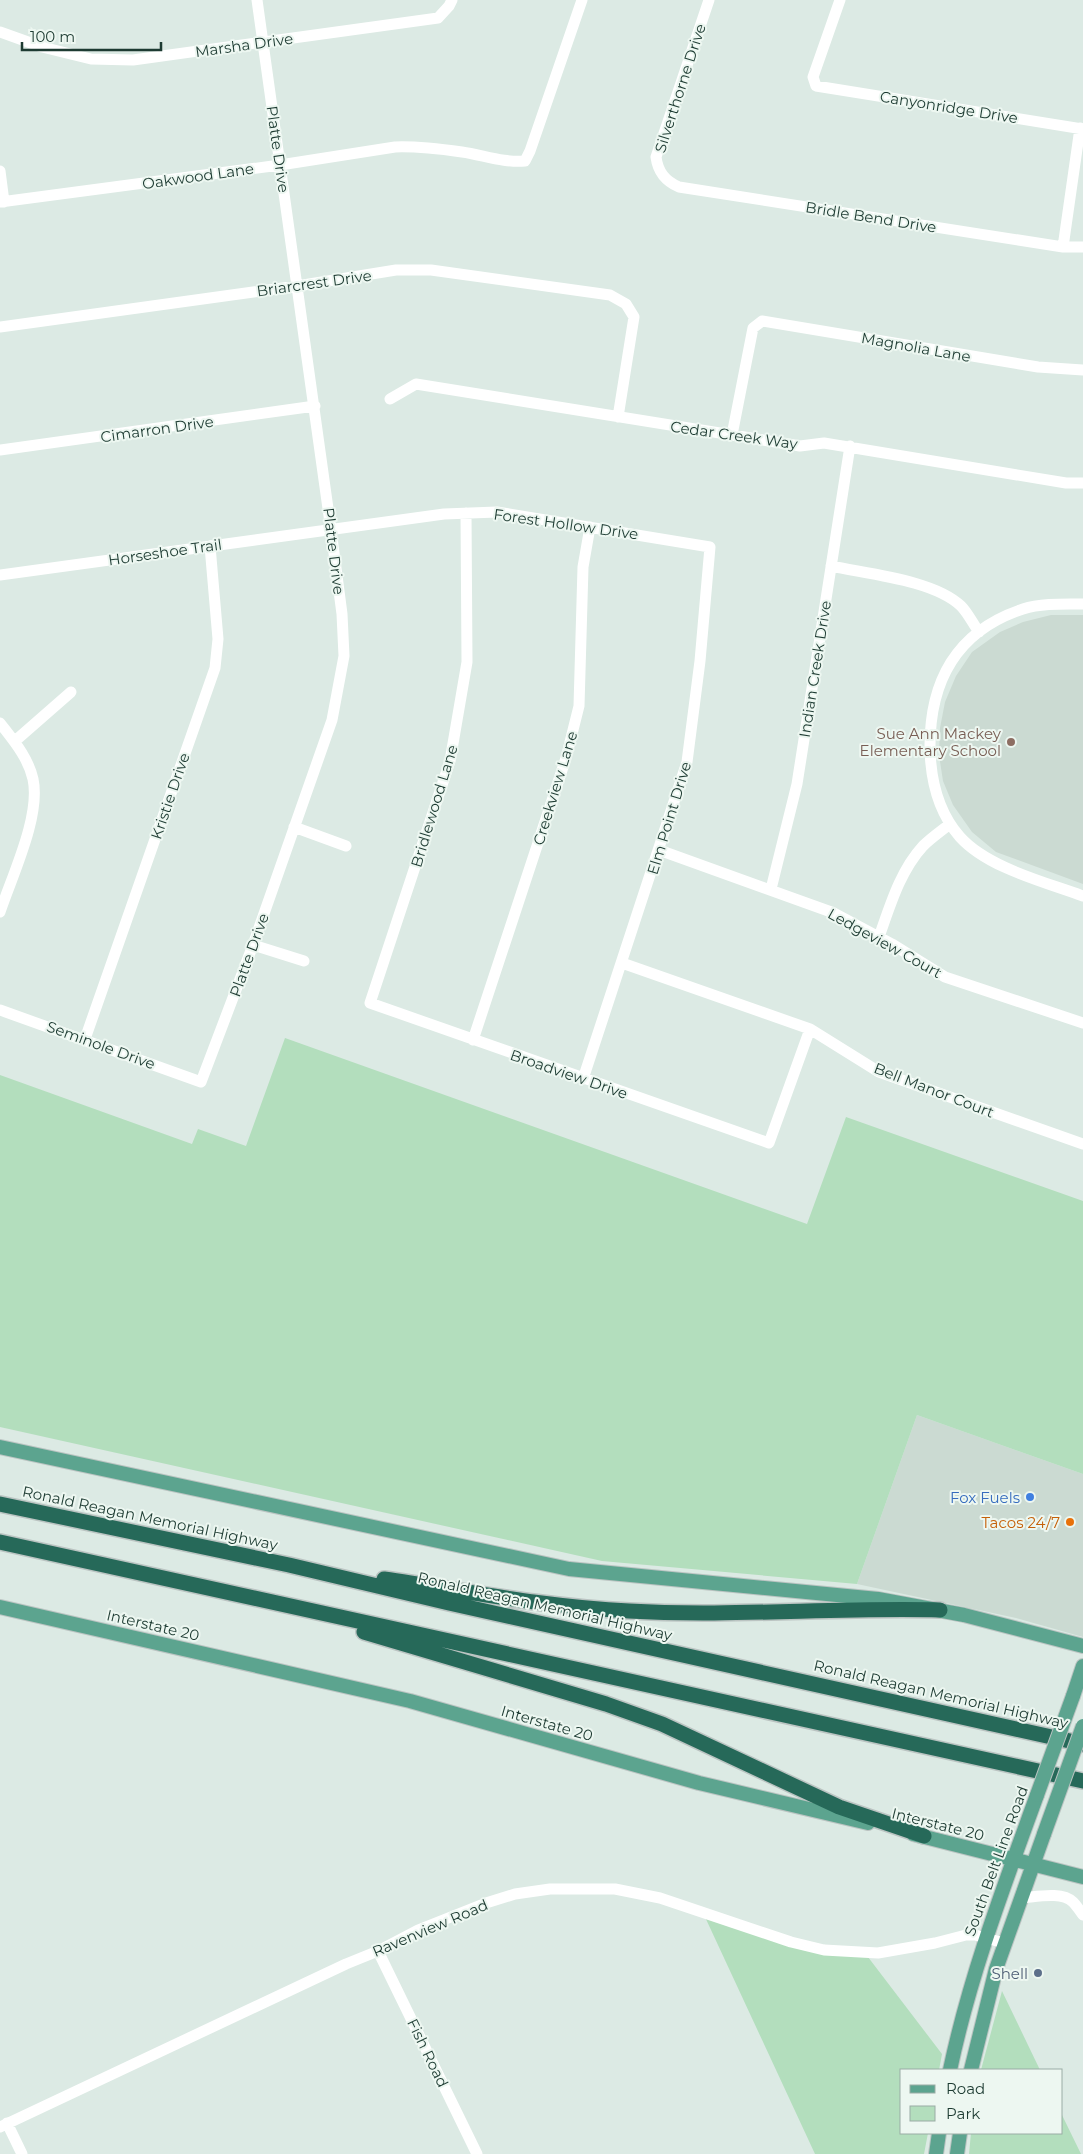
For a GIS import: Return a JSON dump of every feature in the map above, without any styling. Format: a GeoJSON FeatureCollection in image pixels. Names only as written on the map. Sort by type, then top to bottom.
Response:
{"type":"FeatureCollection","features":[{"type":"Feature","properties":{"kind":"highway","name":"Ronald Reagan Memorial Highway"},"geometry":{"type":"LineString","coordinates":[[0,1504],[288,1565],[449,1603],[1083,1744]]}},
{"type":"Feature","properties":{"kind":"highway"},"geometry":{"type":"LineString","coordinates":[[0,1542],[1083,1781]]}},
{"type":"Feature","properties":{"kind":"highway"},"geometry":{"type":"LineString","coordinates":[[288,1565],[573,1608],[631,1612],[940,1610]]}},
{"type":"Feature","properties":{"kind":"highway"},"geometry":{"type":"LineString","coordinates":[[243,1596],[606,1704],[662,1724],[839,1807],[924,1836]]}},
{"type":"Feature","properties":{"kind":"main road"},"geometry":{"type":"LineString","coordinates":[[0,1447],[568,1569],[878,1599],[940,1610],[1083,1646]]}},
{"type":"Feature","properties":{"kind":"main road","name":"Interstate 20"},"geometry":{"type":"LineString","coordinates":[[0,1607],[410,1701],[699,1783],[1083,1876]]}},
{"type":"Feature","properties":{"kind":"main road","name":"South Belt Line Road"},"geometry":{"type":"LineString","coordinates":[[950,2069],[964,2010],[985,1937],[1083,1666]]}},
{"type":"Feature","properties":{"kind":"main road"},"geometry":{"type":"LineString","coordinates":[[971,2069],[992,1982],[1004,1943],[1083,1726]]}},
{"type":"Feature","properties":{"kind":"main road"},"geometry":{"type":"LineString","coordinates":[[936,2154],[939,2134]]}},
{"type":"Feature","properties":{"kind":"main road"},"geometry":{"type":"LineString","coordinates":[[957,2154],[960,2134]]}},
{"type":"Feature","properties":{"kind":"street","name":"Platte Drive"},"geometry":{"type":"LineString","coordinates":[[201,1082],[253,945],[332,720],[344,656],[342,614],[315,406],[257,0]]}},
{"type":"Feature","properties":{"kind":"street","name":"Marsha Drive"},"geometry":{"type":"LineString","coordinates":[[0,32],[42,47],[91,59],[133,60],[438,18],[452,0]]}},
{"type":"Feature","properties":{"kind":"street","name":"Oakwood Lane"},"geometry":{"type":"LineString","coordinates":[[2,202],[411,146],[462,152],[515,162],[524,161],[530,151],[582,0]]}},
{"type":"Feature","properties":{"kind":"street","name":"Silverthorne Drive"},"geometry":{"type":"LineString","coordinates":[[662,176],[657,162],[659,147],[709,0]]}},
{"type":"Feature","properties":{"kind":"street","name":"Canyonridge Drive"},"geometry":{"type":"LineString","coordinates":[[840,0],[813,77],[816,86],[1082,128]]}},
{"type":"Feature","properties":{"kind":"street"},"geometry":{"type":"LineString","coordinates":[[1063,247],[1082,128]]}},
{"type":"Feature","properties":{"kind":"street"},"geometry":{"type":"LineString","coordinates":[[0,171],[2,202]]}},
{"type":"Feature","properties":{"kind":"street","name":"Bridle Bend Drive"},"geometry":{"type":"LineString","coordinates":[[662,176],[669,183],[679,188],[1063,247],[1083,248]]}},
{"type":"Feature","properties":{"kind":"street","name":"Briarcrest Drive"},"geometry":{"type":"LineString","coordinates":[[0,327],[298,286],[396,270],[431,270],[610,295],[626,304],[634,318],[618,417]]}},
{"type":"Feature","properties":{"kind":"street","name":"Magnolia Lane"},"geometry":{"type":"LineString","coordinates":[[732,435],[753,328],[762,320],[1038,367],[1083,370]]}},
{"type":"Feature","properties":{"kind":"street","name":"Cedar Creek Way"},"geometry":{"type":"LineString","coordinates":[[390,399],[416,384],[800,446],[824,443],[850,446],[1066,482],[1083,483]]}},
{"type":"Feature","properties":{"kind":"street","name":"Cimarron Drive"},"geometry":{"type":"LineString","coordinates":[[0,450],[315,406]]}},
{"type":"Feature","properties":{"kind":"street","name":"Indian Creek Drive"},"geometry":{"type":"LineString","coordinates":[[771,889],[797,784],[850,446]]}},
{"type":"Feature","properties":{"kind":"street","name":"Forest Hollow Drive"},"geometry":{"type":"LineString","coordinates":[[331,530],[444,514],[497,512],[710,547]]}},
{"type":"Feature","properties":{"kind":"street","name":"Bridlewood Lane"},"geometry":{"type":"LineString","coordinates":[[370,1003],[450,761],[454,741],[467,662],[466,514]]}},
{"type":"Feature","properties":{"kind":"street","name":"Creekview Lane"},"geometry":{"type":"LineString","coordinates":[[473,1040],[566,758],[579,706],[583,567],[590,527]]}},
{"type":"Feature","properties":{"kind":"street","name":"Horseshoe Trail"},"geometry":{"type":"LineString","coordinates":[[0,575],[331,530]]}},
{"type":"Feature","properties":{"kind":"street","name":"Kristie Drive"},"geometry":{"type":"LineString","coordinates":[[86,1039],[215,668],[218,639],[210,546]]}},
{"type":"Feature","properties":{"kind":"street","name":"Elm Point Drive"},"geometry":{"type":"LineString","coordinates":[[583,1079],[687,762],[700,661],[710,547]]}},
{"type":"Feature","properties":{"kind":"street"},"geometry":{"type":"LineString","coordinates":[[832,566],[924,586],[942,594],[961,606],[978,632]]}},
{"type":"Feature","properties":{"kind":"street"},"geometry":{"type":"LineString","coordinates":[[1083,604],[1063,604],[1024,609],[990,624],[964,643],[945,671],[934,701],[930,736],[931,773],[938,802],[961,839],[983,855],[1006,867],[1083,896]]}},
{"type":"Feature","properties":{"kind":"street"},"geometry":{"type":"LineString","coordinates":[[15,741],[71,692]]}},
{"type":"Feature","properties":{"kind":"street"},"geometry":{"type":"LineString","coordinates":[[0,723],[15,741],[25,758],[33,779],[34,799],[31,821],[0,912]]}},
{"type":"Feature","properties":{"kind":"street"},"geometry":{"type":"LineString","coordinates":[[879,937],[895,893],[908,867],[924,846],[950,824]]}},
{"type":"Feature","properties":{"kind":"street"},"geometry":{"type":"LineString","coordinates":[[294,828],[346,846]]}},
{"type":"Feature","properties":{"kind":"street","name":"Ledgeview Court"},"geometry":{"type":"LineString","coordinates":[[659,850],[834,913],[879,937],[945,977],[1083,1023]]}},
{"type":"Feature","properties":{"kind":"street"},"geometry":{"type":"LineString","coordinates":[[253,945],[304,961]]}},
{"type":"Feature","properties":{"kind":"street","name":"Bell Manor Court"},"geometry":{"type":"LineString","coordinates":[[622,963],[810,1029],[879,1072],[1083,1144]]}},
{"type":"Feature","properties":{"kind":"street","name":"Broadview Drive"},"geometry":{"type":"LineString","coordinates":[[370,1003],[769,1143],[810,1029]]}},
{"type":"Feature","properties":{"kind":"street","name":"Seminole Drive"},"geometry":{"type":"LineString","coordinates":[[0,1010],[86,1039],[201,1082]]}},
{"type":"Feature","properties":{"kind":"street","name":"Ravenview Road"},"geometry":{"type":"LineString","coordinates":[[4,2125],[346,1964],[378,1951],[418,1930],[486,1903],[515,1894],[550,1889],[615,1889],[651,1896],[791,1942],[824,1950],[878,1953],[935,1943],[966,1934],[1004,1943]]}},
{"type":"Feature","properties":{"kind":"street"},"geometry":{"type":"LineString","coordinates":[[1021,1898],[1058,1896],[1067,1898],[1074,1902],[1083,1915]]}},
{"type":"Feature","properties":{"kind":"street","name":"Fish Road"},"geometry":{"type":"LineString","coordinates":[[378,1951],[478,2154]]}},
{"type":"Feature","properties":{"kind":"street"},"geometry":{"type":"LineString","coordinates":[[4,2125],[22,2154]]}},
{"type":"Feature","properties":{"kind":"shaded area","name":"Sue Ann Mackey Elementary School"},"geometry":{"type":"Polygon","coordinates":[[[1051,615],[1083,615],[1083,884],[996,852],[972,832],[953,805],[943,781],[939,755],[940,728],[945,702],[956,676],[972,652],[1000,632],[1023,622],[1051,615]]]}},
{"type":"Feature","properties":{"kind":"shaded area"},"geometry":{"type":"Polygon","coordinates":[[[917,1415],[1083,1474],[1083,1637],[1016,1618],[857,1584],[917,1415]]]}},
{"type":"Feature","properties":{"kind":"green space"},"geometry":{"type":"Polygon","coordinates":[[[285,1038],[807,1224],[846,1117],[1083,1201],[1083,1474],[917,1415],[857,1584],[602,1561],[0,1427],[0,1075],[192,1144],[198,1129],[246,1146],[285,1038]]]}},
{"type":"Feature","properties":{"kind":"green space"},"geometry":{"type":"Polygon","coordinates":[[[705,1917],[868,1957],[942,2054],[939,2069],[900,2069],[900,2134],[928,2134],[924,2154],[815,2154],[705,1917]]]}},
{"type":"Feature","properties":{"kind":"green space"},"geometry":{"type":"Polygon","coordinates":[[[1002,1991],[1040,2069],[981,2069],[1002,1991]]]}},
{"type":"Feature","properties":{"kind":"green space"},"geometry":{"type":"Polygon","coordinates":[[[1063,2117],[1081,2154],[969,2154],[971,2134],[1063,2134],[1063,2117]]]}},
{"type":"Feature","properties":{"kind":"place","name":"Sue Ann Mackey Elementary School"},"geometry":{"type":"Point","coordinates":[1011,742]}},
{"type":"Feature","properties":{"kind":"place","name":"Fox Fuels"},"geometry":{"type":"Point","coordinates":[1030,1497]}},
{"type":"Feature","properties":{"kind":"place","name":"Tacos 24/7"},"geometry":{"type":"Point","coordinates":[1070,1522]}},
{"type":"Feature","properties":{"kind":"place","name":"Shell"},"geometry":{"type":"Point","coordinates":[1038,1973]}}]}
